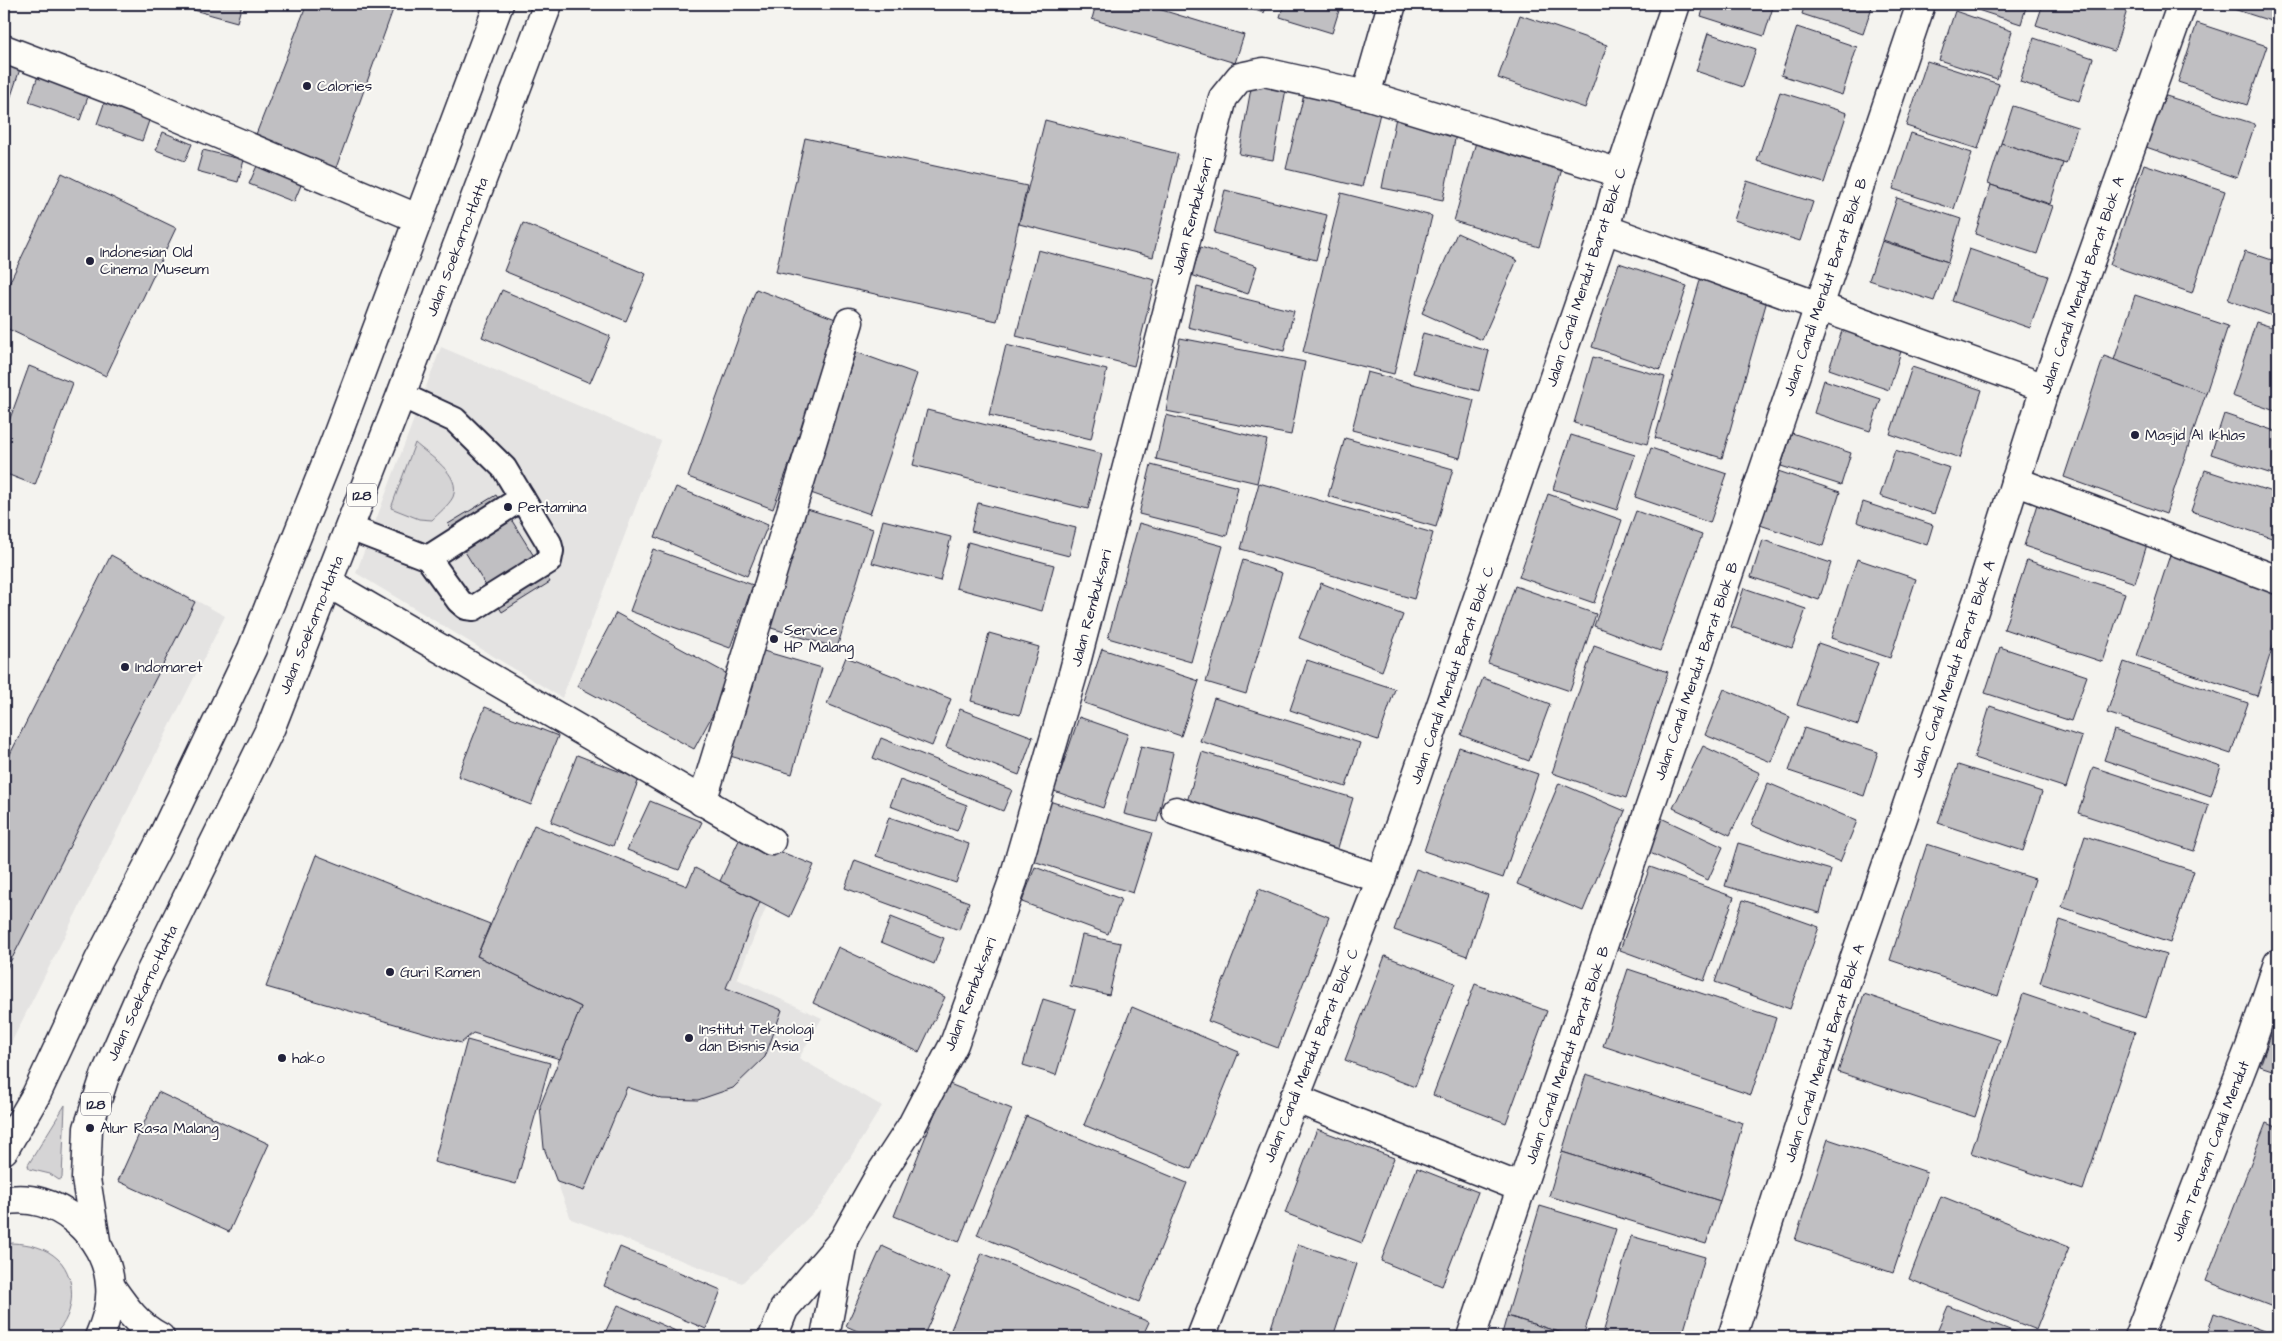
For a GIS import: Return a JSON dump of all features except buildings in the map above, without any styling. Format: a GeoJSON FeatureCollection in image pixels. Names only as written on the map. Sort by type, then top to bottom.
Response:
{"type":"FeatureCollection","features":[{"type":"Feature","properties":{"kind":"street"},"geometry":{"type":"LineString","coordinates":[[4,1150],[36,1095],[99,960],[158,846],[252,648],[335,441],[499,4]]}},
{"type":"Feature","properties":{"kind":"street","name":"Jalan Soekarno-Hatta"},"geometry":{"type":"LineString","coordinates":[[99,1337],[107,1319],[111,1287],[108,1268],[96,1241],[86,1179],[88,1128],[105,1076],[149,975],[271,727],[401,395],[548,4]]}},
{"type":"Feature","properties":{"kind":"street"},"geometry":{"type":"LineString","coordinates":[[1366,95],[1392,4]]}},
{"type":"Feature","properties":{"kind":"street","name":"Jalan Candi Mendut Barat Blok C"},"geometry":{"type":"LineString","coordinates":[[1201,1337],[1381,879],[1605,229],[1620,173],[1676,4]]}},
{"type":"Feature","properties":{"kind":"street","name":"Jalan Candi Mendut Barat Blok B"},"geometry":{"type":"LineString","coordinates":[[1471,1337],[1921,4]]}},
{"type":"Feature","properties":{"kind":"street","name":"Jalan Candi Mendut Barat Blok A"},"geometry":{"type":"LineString","coordinates":[[1732,1337],[1832,1024],[1978,599],[2045,388],[2182,4]]}},
{"type":"Feature","properties":{"kind":"street"},"geometry":{"type":"LineString","coordinates":[[4,49],[140,101],[418,218]]}},
{"type":"Feature","properties":{"kind":"street","name":"Jalan Rembuksari"},"geometry":{"type":"LineString","coordinates":[[772,1337],[784,1309],[843,1240],[879,1176],[910,1127],[954,1044],[1013,880],[1074,674],[1223,98],[1240,77],[1264,72],[1366,95],[1620,173]]}},
{"type":"Feature","properties":{"kind":"street"},"geometry":{"type":"LineString","coordinates":[[1605,229],[2045,388]]}},
{"type":"Feature","properties":{"kind":"street"},"geometry":{"type":"LineString","coordinates":[[702,802],[849,322]]}},
{"type":"Feature","properties":{"kind":"street"},"geometry":{"type":"LineString","coordinates":[[2015,480],[2278,580]]}},
{"type":"Feature","properties":{"kind":"street"},"geometry":{"type":"LineString","coordinates":[[328,583],[771,841]]}},
{"type":"Feature","properties":{"kind":"street"},"geometry":{"type":"LineString","coordinates":[[1176,811],[1381,879]]}},
{"type":"Feature","properties":{"kind":"street","name":"Jalan Terusan Candi Mendut"},"geometry":{"type":"LineString","coordinates":[[2138,1337],[2250,1047],[2278,963]]}},
{"type":"Feature","properties":{"kind":"street"},"geometry":{"type":"LineString","coordinates":[[1294,1098],[1522,1188]]}},
{"type":"Feature","properties":{"kind":"street","name":"Jalan Soekarno-Hatta"},"geometry":{"type":"LineString","coordinates":[[4,1201],[12,1199],[36,1201],[59,1209],[79,1223],[96,1241]]}},
{"type":"Feature","properties":{"kind":"street","name":"Jalan Rembuksari"},"geometry":{"type":"LineString","coordinates":[[824,1337],[843,1240]]}},
{"type":"Feature","properties":{"kind":"street","name":"Jalan Soekarno-Hatta"},"geometry":{"type":"LineString","coordinates":[[111,1287],[130,1314],[150,1332],[160,1337]]}},
{"type":"Feature","properties":{"kind":"lane"},"geometry":{"type":"LineString","coordinates":[[350,528],[428,558],[459,602],[466,607],[474,608],[549,561],[551,551],[549,543],[504,468],[455,420],[401,395]]}},
{"type":"Feature","properties":{"kind":"lane"},"geometry":{"type":"LineString","coordinates":[[428,558],[522,498]]}},
{"type":"Feature","properties":{"kind":"shaded area","name":"Pertamina"},"geometry":{"type":"Polygon","coordinates":[[[441,347],[661,441],[562,698],[356,573],[441,347]]]}},
{"type":"Feature","properties":{"kind":"shaded area"},"geometry":{"type":"Polygon","coordinates":[[[415,443],[443,466],[449,473],[455,489],[453,497],[432,520],[419,519],[391,508],[415,443]]]}},
{"type":"Feature","properties":{"kind":"shaded area"},"geometry":{"type":"Polygon","coordinates":[[[111,555],[225,616],[4,1057],[4,766],[111,555]]]}},
{"type":"Feature","properties":{"kind":"shaded area","name":"Institut Teknologi dan Bisnis Asia"},"geometry":{"type":"Polygon","coordinates":[[[534,825],[686,885],[695,868],[767,905],[737,979],[822,1018],[799,1058],[882,1106],[821,1205],[742,1283],[571,1219],[544,1148],[540,1106],[581,1007],[477,956],[534,825]]]}},
{"type":"Feature","properties":{"kind":"shaded area"},"geometry":{"type":"Polygon","coordinates":[[[65,1105],[62,1178],[59,1180],[50,1174],[29,1169],[28,1165],[65,1105]]]}},
{"type":"Feature","properties":{"kind":"shaded area"},"geometry":{"type":"Polygon","coordinates":[[[12,1243],[31,1245],[42,1249],[58,1259],[65,1267],[71,1289],[69,1311],[65,1321],[50,1337],[4,1337],[4,1246],[12,1243]]]}},
{"type":"Feature","properties":{"kind":"place","name":"Calories"},"geometry":{"type":"Point","coordinates":[307,86]}},
{"type":"Feature","properties":{"kind":"place","name":"Indonesian Old Cinema Museum"},"geometry":{"type":"Point","coordinates":[90,261]}},
{"type":"Feature","properties":{"kind":"place","name":"Masjid Al Ikhlas"},"geometry":{"type":"Point","coordinates":[2135,435]}},
{"type":"Feature","properties":{"kind":"place","name":"Pertamina"},"geometry":{"type":"Point","coordinates":[508,507]}},
{"type":"Feature","properties":{"kind":"place","name":"Service HP Malang"},"geometry":{"type":"Point","coordinates":[774,639]}},
{"type":"Feature","properties":{"kind":"place","name":"Indomaret"},"geometry":{"type":"Point","coordinates":[125,667]}},
{"type":"Feature","properties":{"kind":"place","name":"Guri Ramen"},"geometry":{"type":"Point","coordinates":[390,972]}},
{"type":"Feature","properties":{"kind":"place","name":"Institut Teknologi dan Bisnis Asia"},"geometry":{"type":"Point","coordinates":[689,1038]}},
{"type":"Feature","properties":{"kind":"place","name":"hako"},"geometry":{"type":"Point","coordinates":[282,1058]}},
{"type":"Feature","properties":{"kind":"place","name":"Alur Rasa Malang"},"geometry":{"type":"Point","coordinates":[90,1128]}}]}
